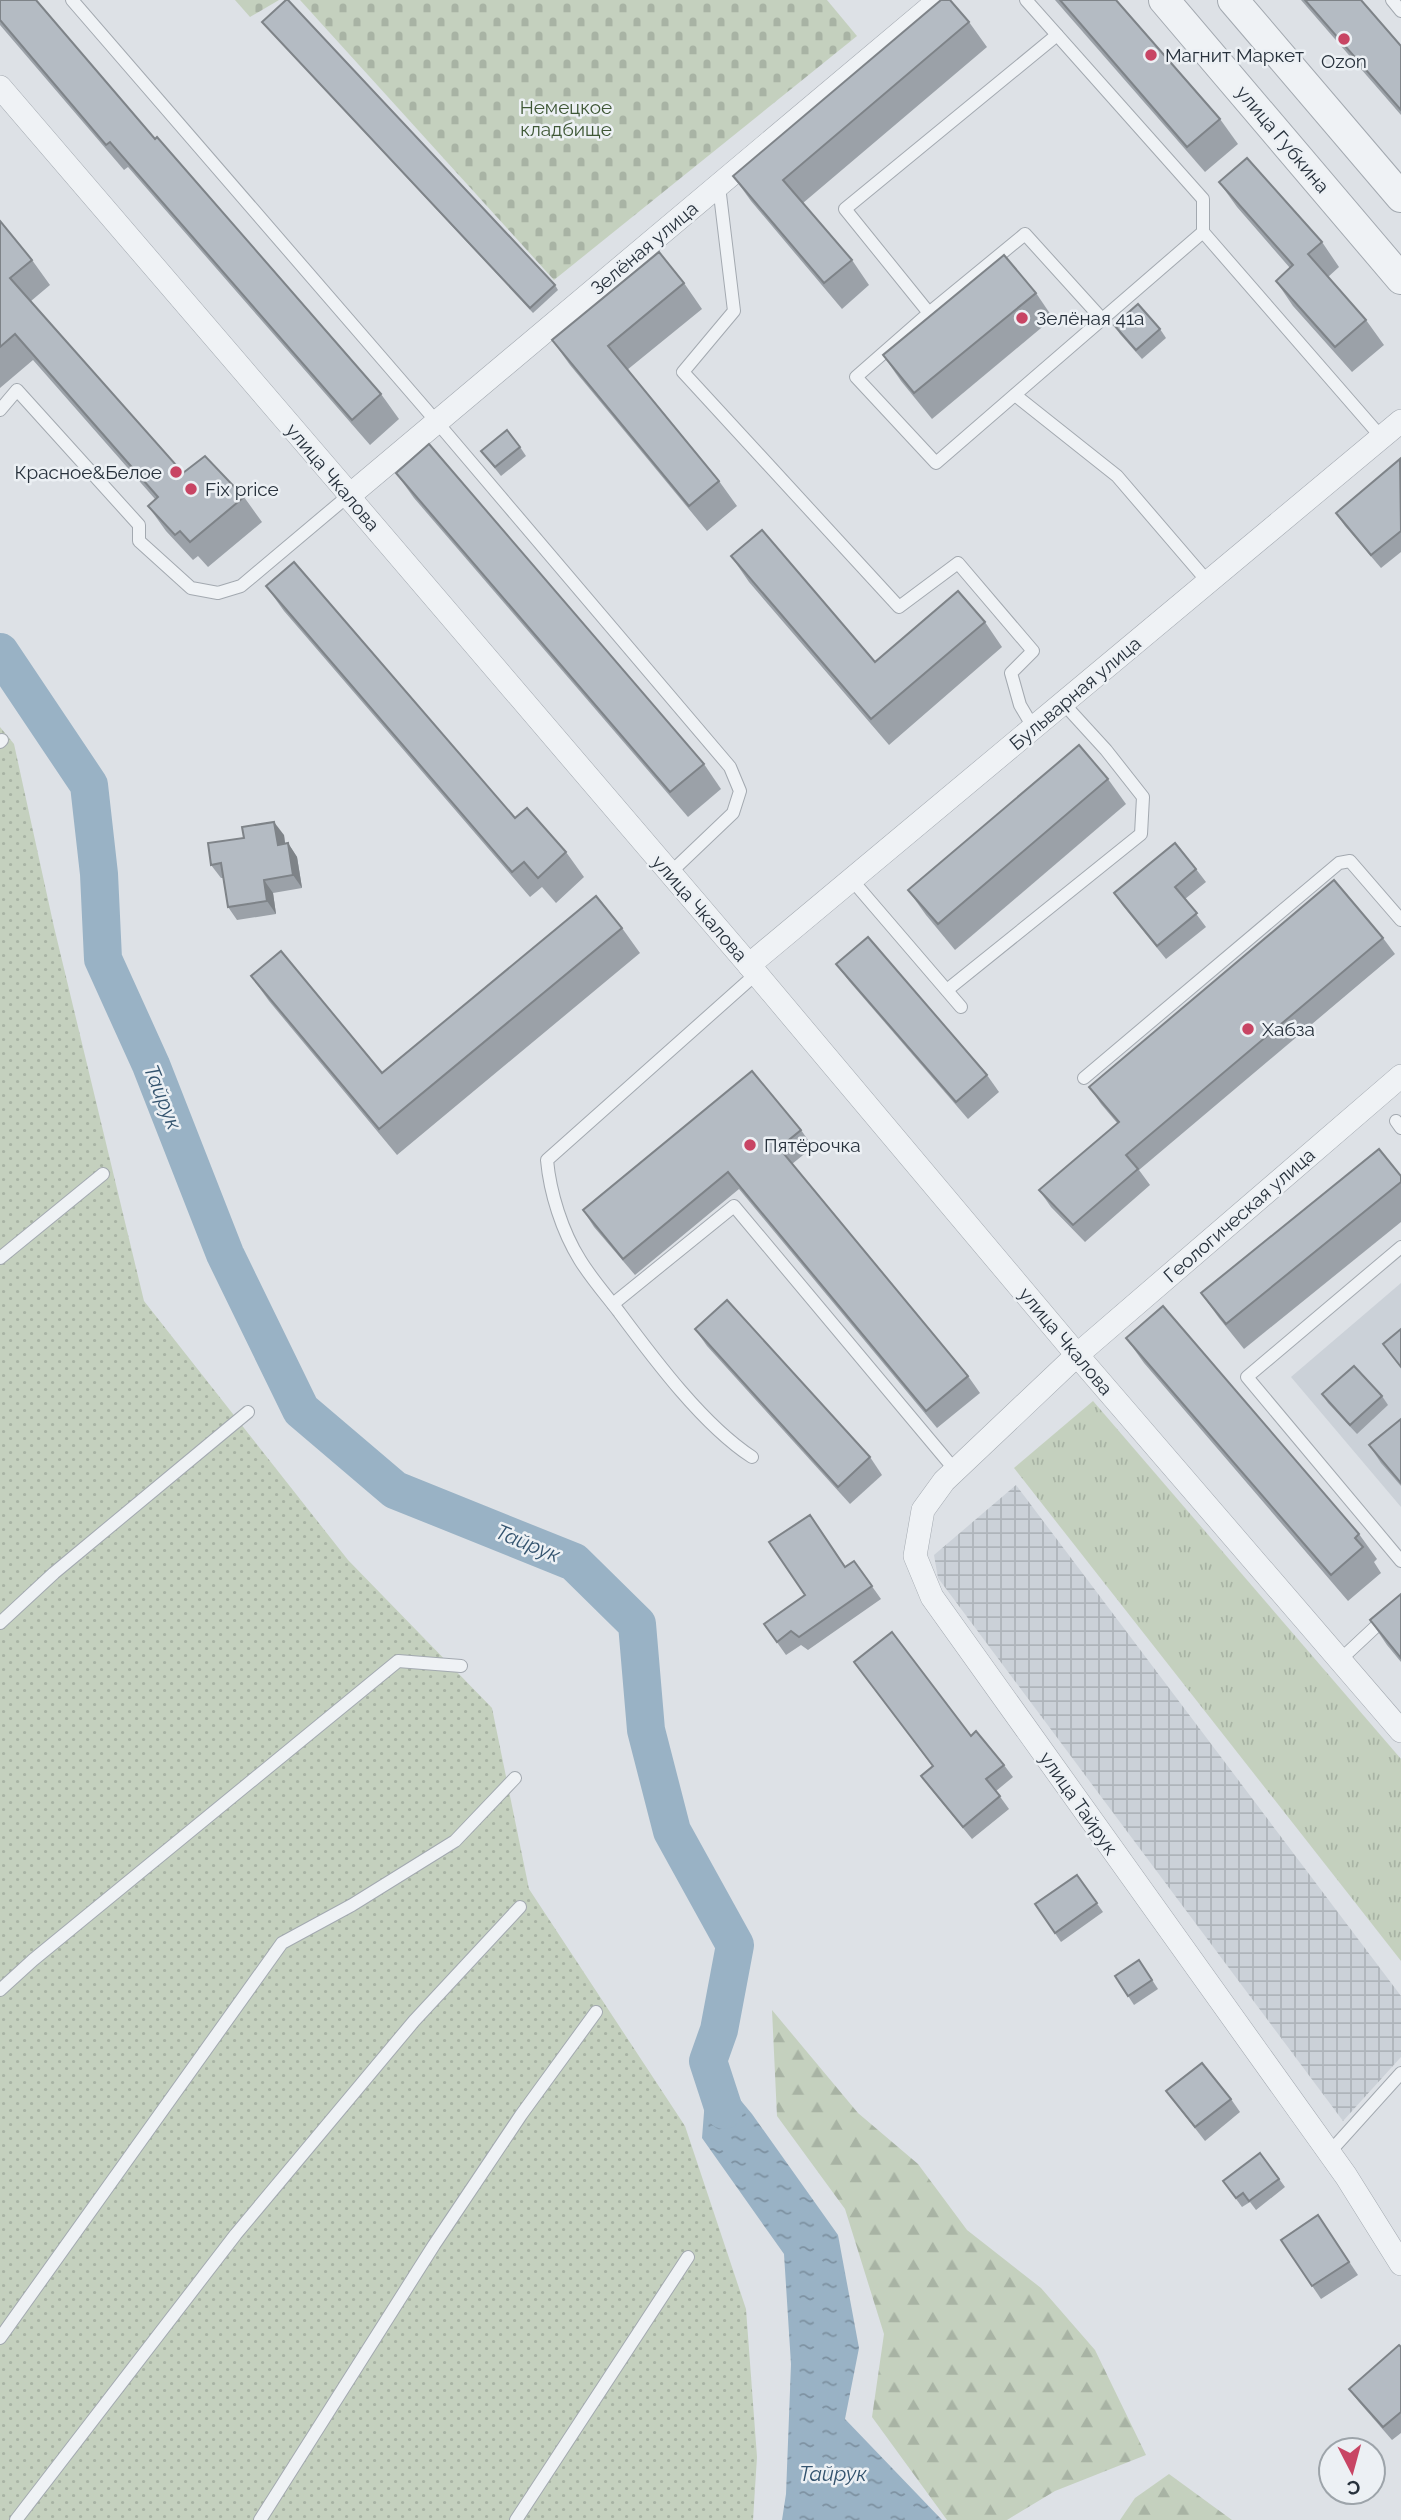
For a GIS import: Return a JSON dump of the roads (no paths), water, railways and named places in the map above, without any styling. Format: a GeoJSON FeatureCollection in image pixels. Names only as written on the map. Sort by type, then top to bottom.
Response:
{"type":"FeatureCollection","features":[{"type":"Feature","properties":{"kind":"street","name":"Зелёная улица"},"geometry":{"type":"LineString","coordinates":[[349,496],[939,0]]}},
{"type":"Feature","properties":{"kind":"street","name":"улица Губкина"},"geometry":{"type":"LineString","coordinates":[[1164,0],[1401,279]]}},
{"type":"Feature","properties":{"kind":"street"},"geometry":{"type":"LineString","coordinates":[[1233,0],[1401,197]]}},
{"type":"Feature","properties":{"kind":"street","name":"улица Чкалова"},"geometry":{"type":"LineString","coordinates":[[0,87],[753,970],[1077,1355],[1401,1731]]}},
{"type":"Feature","properties":{"kind":"street","name":"Бульварная улица"},"geometry":{"type":"LineString","coordinates":[[753,970],[852,880],[1401,421]]}},
{"type":"Feature","properties":{"kind":"street","name":"Геологическая улица"},"geometry":{"type":"LineString","coordinates":[[1077,1355],[1401,1076]]}},
{"type":"Feature","properties":{"kind":"street","name":"улица Тайрук"},"geometry":{"type":"LineString","coordinates":[[1077,1355],[955,1470],[923,1510],[915,1556],[932,1597],[1346,2176],[1401,2264]]}},
{"type":"Feature","properties":{"kind":"lane"},"geometry":{"type":"LineString","coordinates":[[72,0],[436,421],[730,767],[740,791],[733,813],[669,874]]}},
{"type":"Feature","properties":{"kind":"lane"},"geometry":{"type":"LineString","coordinates":[[1027,0],[1203,200],[1203,232],[1382,438]]}},
{"type":"Feature","properties":{"kind":"lane"},"geometry":{"type":"LineString","coordinates":[[1392,0],[1401,11]]}},
{"type":"Feature","properties":{"kind":"lane"},"geometry":{"type":"LineString","coordinates":[[929,313],[845,209],[1057,35]]}},
{"type":"Feature","properties":{"kind":"lane"},"geometry":{"type":"LineString","coordinates":[[719,186],[734,311],[682,372],[899,607],[958,563],[1033,651],[1011,673],[1020,705],[1034,727]]}},
{"type":"Feature","properties":{"kind":"lane"},"geometry":{"type":"LineString","coordinates":[[1102,319],[1025,234],[856,377],[936,463],[1203,232]]}},
{"type":"Feature","properties":{"kind":"lane"},"geometry":{"type":"LineString","coordinates":[[0,410],[17,390],[139,525],[139,541],[191,588],[218,593],[240,586],[349,496]]}},
{"type":"Feature","properties":{"kind":"lane"},"geometry":{"type":"LineString","coordinates":[[1015,395],[1117,476],[1208,582]]}},
{"type":"Feature","properties":{"kind":"lane"},"geometry":{"type":"LineString","coordinates":[[947,990],[1141,834],[1143,797],[1106,750],[1063,703]]}},
{"type":"Feature","properties":{"kind":"lane"},"geometry":{"type":"LineString","coordinates":[[1084,1078],[1339,863],[1350,861],[1401,920]]}},
{"type":"Feature","properties":{"kind":"lane"},"geometry":{"type":"LineString","coordinates":[[852,880],[961,1007]]}},
{"type":"Feature","properties":{"kind":"lane"},"geometry":{"type":"LineString","coordinates":[[752,1457],[729,1442],[653,1358],[579,1259],[555,1205],[549,1186],[547,1160],[753,970]]}},
{"type":"Feature","properties":{"kind":"lane"},"geometry":{"type":"LineString","coordinates":[[0,1258],[103,1174]]}},
{"type":"Feature","properties":{"kind":"lane"},"geometry":{"type":"LineString","coordinates":[[613,1304],[734,1206],[955,1470]]}},
{"type":"Feature","properties":{"kind":"lane"},"geometry":{"type":"LineString","coordinates":[[1401,1247],[1247,1377],[1401,1561]]}},
{"type":"Feature","properties":{"kind":"lane"},"geometry":{"type":"LineString","coordinates":[[0,1623],[54,1573],[248,1412]]}},
{"type":"Feature","properties":{"kind":"lane"},"geometry":{"type":"LineString","coordinates":[[1340,1660],[1401,1603]]}},
{"type":"Feature","properties":{"kind":"lane"},"geometry":{"type":"LineString","coordinates":[[0,1990],[398,1661],[461,1666]]}},
{"type":"Feature","properties":{"kind":"lane"},"geometry":{"type":"LineString","coordinates":[[0,2338],[282,1943],[352,1905],[455,1841],[515,1778]]}},
{"type":"Feature","properties":{"kind":"lane"},"geometry":{"type":"LineString","coordinates":[[16,2520],[236,2234],[414,2021],[520,1907]]}},
{"type":"Feature","properties":{"kind":"lane"},"geometry":{"type":"LineString","coordinates":[[260,2520],[434,2245],[521,2115],[596,2012]]}},
{"type":"Feature","properties":{"kind":"lane"},"geometry":{"type":"LineString","coordinates":[[1328,2154],[1401,2073]]}},
{"type":"Feature","properties":{"kind":"lane"},"geometry":{"type":"LineString","coordinates":[[516,2520],[688,2257]]}},
{"type":"Feature","properties":{"kind":"water","name":"Тайрук"},"geometry":{"type":"Polygon","coordinates":[[[708,2061],[752,2114],[838,2235],[859,2348],[845,2419],[942,2520],[782,2520],[786,2494],[791,2364],[784,2254],[702,2138],[708,2061]]]}},
{"type":"Feature","properties":{"kind":"waterway","name":"Тайрук"},"geometry":{"type":"LineString","coordinates":[[0,652],[89,785],[99,874],[103,959],[151,1065],[225,1254],[301,1410],[395,1490],[574,1562],[637,1624],[646,1730],[672,1831],[735,1945],[719,2030],[708,2061],[724,2110]]}},
{"type":"Feature","properties":{"kind":"place","name":"Ozon"},"geometry":{"type":"Point","coordinates":[1344,39]}},
{"type":"Feature","properties":{"kind":"place","name":"Магнит Маркет"},"geometry":{"type":"Point","coordinates":[1151,55]}},
{"type":"Feature","properties":{"kind":"place","name":"Зелёная 41а"},"geometry":{"type":"Point","coordinates":[1022,318]}},
{"type":"Feature","properties":{"kind":"place","name":"Красное&Белое"},"geometry":{"type":"Point","coordinates":[176,472]}},
{"type":"Feature","properties":{"kind":"place","name":"Fix price"},"geometry":{"type":"Point","coordinates":[191,489]}},
{"type":"Feature","properties":{"kind":"place","name":"Хабза"},"geometry":{"type":"Point","coordinates":[1248,1029]}},
{"type":"Feature","properties":{"kind":"place","name":"Пятёрочка"},"geometry":{"type":"Point","coordinates":[750,1145]}},
{"type":"Feature","properties":{"kind":"park label","name":"Немецкое кладбище"},"geometry":{"type":"Point","coordinates":[566,118]}}]}
